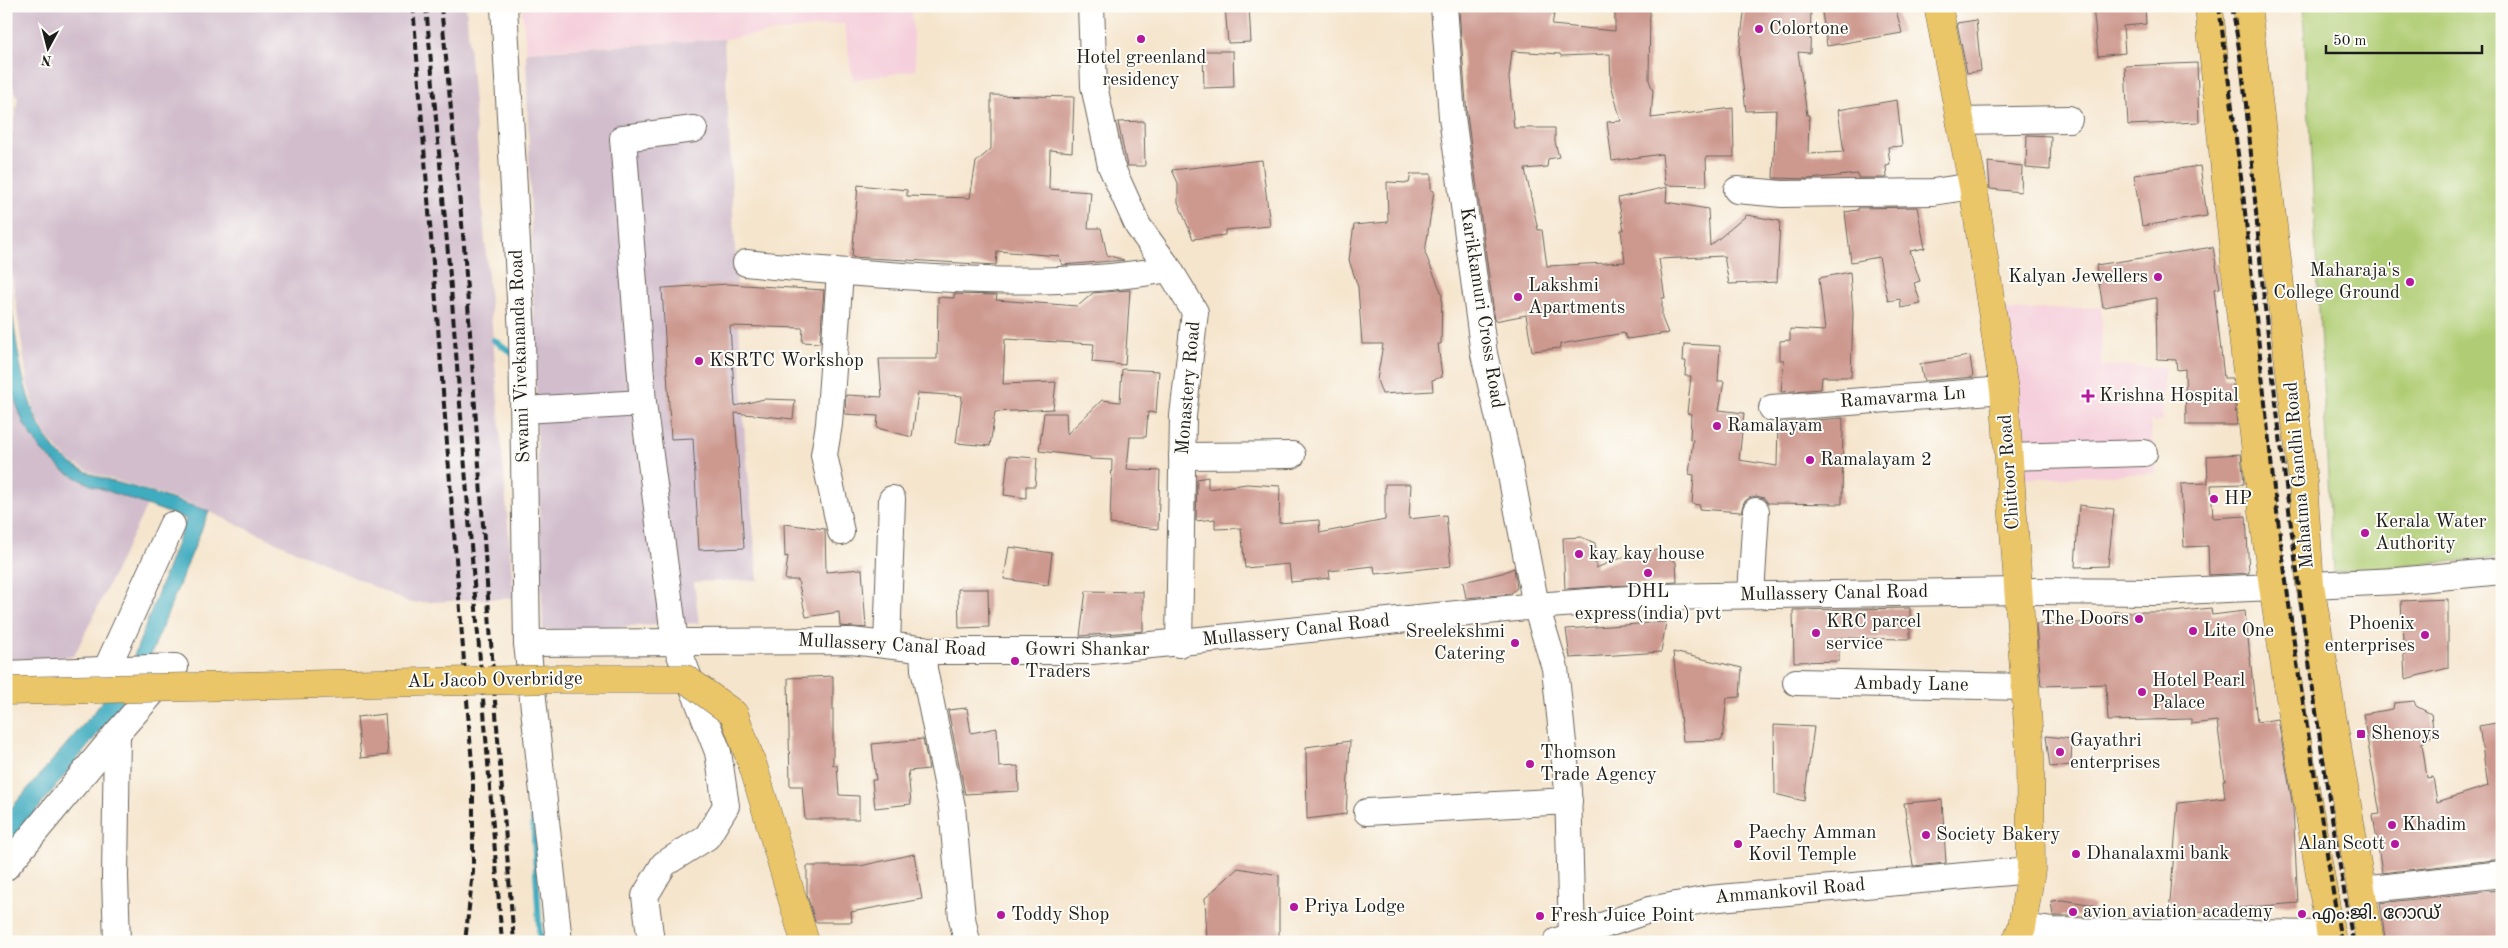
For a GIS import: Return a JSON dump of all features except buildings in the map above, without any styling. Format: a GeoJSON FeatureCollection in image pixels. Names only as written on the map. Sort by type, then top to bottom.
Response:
{"type":"FeatureCollection","features":[{"type":"Feature","properties":{"kind":"main road","name":"Chittoor Road"},"geometry":{"type":"LineString","coordinates":[[1938,6],[1973,186],[2004,390],[2030,754],[2031,870],[2019,934]]}},
{"type":"Feature","properties":{"kind":"main road","name":"Mahatma Gandhi Road"},"geometry":{"type":"LineString","coordinates":[[2209,6],[2225,185],[2259,479],[2302,775],[2331,938]]}},
{"type":"Feature","properties":{"kind":"main road","name":"Mahatma Gandhi Road"},"geometry":{"type":"LineString","coordinates":[[2247,6],[2303,481],[2310,584],[2370,942]]}},
{"type":"Feature","properties":{"kind":"main road"},"geometry":{"type":"LineString","coordinates":[[2248,373],[2290,374]]}},
{"type":"Feature","properties":{"kind":"main road","name":"AL Jacob Overbridge"},"geometry":{"type":"LineString","coordinates":[[6,691],[557,679],[686,680],[734,714],[754,769],[805,942]]}},
{"type":"Feature","properties":{"kind":"street","name":"Swami Vivekananda Road"},"geometry":{"type":"LineString","coordinates":[[504,6],[524,410],[527,642],[559,942]]}},
{"type":"Feature","properties":{"kind":"street","name":"Monastery Road"},"geometry":{"type":"LineString","coordinates":[[1091,6],[1094,86],[1112,166],[1138,226],[1169,269],[1195,312],[1183,416],[1179,644]]}},
{"type":"Feature","properties":{"kind":"street","name":"Karikkamuri Cross Road"},"geometry":{"type":"LineString","coordinates":[[1444,6],[1452,117],[1484,354],[1507,454],[1536,606],[1555,668],[1569,801],[1563,939]]}},
{"type":"Feature","properties":{"kind":"street"},"geometry":{"type":"LineString","coordinates":[[1960,122],[2069,119]]}},
{"type":"Feature","properties":{"kind":"street"},"geometry":{"type":"LineString","coordinates":[[651,942],[646,896],[664,864],[707,837],[726,806],[718,752],[675,642],[643,402],[623,138],[694,129]]}},
{"type":"Feature","properties":{"kind":"street"},"geometry":{"type":"LineString","coordinates":[[1737,190],[1782,194],[1933,192],[1973,186]]}},
{"type":"Feature","properties":{"kind":"street"},"geometry":{"type":"LineString","coordinates":[[746,263],[840,273],[1023,282],[1133,276],[1169,269]]}},
{"type":"Feature","properties":{"kind":"street"},"geometry":{"type":"LineString","coordinates":[[840,273],[829,424],[824,456],[841,532]]}},
{"type":"Feature","properties":{"kind":"street","name":"Ramavarma Ln"},"geometry":{"type":"LineString","coordinates":[[1772,408],[2004,390]]}},
{"type":"Feature","properties":{"kind":"street"},"geometry":{"type":"LineString","coordinates":[[524,410],[643,402]]}},
{"type":"Feature","properties":{"kind":"street"},"geometry":{"type":"LineString","coordinates":[[2009,457],[2144,453]]}},
{"type":"Feature","properties":{"kind":"street"},"geometry":{"type":"LineString","coordinates":[[1182,456],[1292,455]]}},
{"type":"Feature","properties":{"kind":"street"},"geometry":{"type":"LineString","coordinates":[[887,645],[892,499]]}},
{"type":"Feature","properties":{"kind":"street"},"geometry":{"type":"LineString","coordinates":[[1752,595],[1756,511]]}},
{"type":"Feature","properties":{"kind":"street"},"geometry":{"type":"LineString","coordinates":[[110,670],[172,525]]}},
{"type":"Feature","properties":{"kind":"street"},"geometry":{"type":"LineString","coordinates":[[2310,584],[2397,580],[2502,571]]}},
{"type":"Feature","properties":{"kind":"street","name":"Mullassery Canal Road"},"geometry":{"type":"LineString","coordinates":[[527,642],[852,641],[923,649],[1092,652],[1536,606],[1656,597],[2019,591],[2156,592],[2274,587]]}},
{"type":"Feature","properties":{"kind":"street"},"geometry":{"type":"LineString","coordinates":[[923,649],[924,669],[952,807],[962,918],[966,942]]}},
{"type":"Feature","properties":{"kind":"street"},"geometry":{"type":"LineString","coordinates":[[6,674],[175,667],[117,733],[6,867]]}},
{"type":"Feature","properties":{"kind":"street","name":"Ambady Lane"},"geometry":{"type":"LineString","coordinates":[[1796,682],[2026,687]]}},
{"type":"Feature","properties":{"kind":"street"},"geometry":{"type":"LineString","coordinates":[[117,733],[117,942]]}},
{"type":"Feature","properties":{"kind":"street"},"geometry":{"type":"LineString","coordinates":[[1367,812],[1569,801]]}},
{"type":"Feature","properties":{"kind":"street","name":"Ammankovil Road"},"geometry":{"type":"LineString","coordinates":[[1563,939],[1649,910],[1709,899],[2031,870]]}},
{"type":"Feature","properties":{"kind":"street"},"geometry":{"type":"LineString","coordinates":[[2362,890],[2502,874]]}},
{"type":"Feature","properties":{"kind":"street"},"geometry":{"type":"LineString","coordinates":[[2019,934],[2052,931],[2331,938]]}},
{"type":"Feature","properties":{"kind":"shaded area"},"geometry":{"type":"Polygon","coordinates":[[[6,6],[466,6],[514,598],[410,603],[192,504],[96,474],[69,461],[50,441],[37,418],[28,386],[6,236],[6,166],[18,98],[6,72],[6,6]]]}},
{"type":"Feature","properties":{"kind":"shaded area"},"geometry":{"type":"Polygon","coordinates":[[[522,6],[911,6],[916,70],[853,80],[844,23],[724,39],[526,51],[522,6]]]}},
{"type":"Feature","properties":{"kind":"shaded area"},"geometry":{"type":"Polygon","coordinates":[[[724,39],[745,440],[758,580],[694,582],[699,623],[543,630],[526,52],[724,39]]]}},
{"type":"Feature","properties":{"kind":"shaded area","name":"Krishna Hospital"},"geometry":{"type":"Polygon","coordinates":[[[2102,307],[2101,366],[2165,367],[2162,422],[2150,421],[2156,473],[2022,479],[2001,311],[2102,307]]]}},
{"type":"Feature","properties":{"kind":"shaded area"},"geometry":{"type":"Polygon","coordinates":[[[6,369],[12,393],[24,424],[41,451],[64,471],[91,485],[147,505],[74,656],[6,660],[6,369]]]}},
{"type":"Feature","properties":{"kind":"green space","name":"Maharaja's College Ground"},"geometry":{"type":"Polygon","coordinates":[[[2303,6],[2502,6],[2502,557],[2333,572],[2303,6]]]}},
{"type":"Feature","properties":{"kind":"water"},"geometry":{"type":"Polygon","coordinates":[[[6,264],[16,342],[29,399],[39,424],[52,446],[76,467],[92,474],[209,511],[150,657],[115,712],[6,849],[6,814],[96,710],[134,656],[186,519],[91,485],[64,471],[41,450],[24,424],[6,369],[6,264]]]}},
{"type":"Feature","properties":{"kind":"waterway"},"geometry":{"type":"LineString","coordinates":[[494,340],[515,355]]}},
{"type":"Feature","properties":{"kind":"waterway"},"geometry":{"type":"LineString","coordinates":[[533,818],[540,942]]}},
{"type":"Feature","properties":{"kind":"railway"},"geometry":{"type":"LineString","coordinates":[[413,6],[473,777],[473,872],[465,942]]}},
{"type":"Feature","properties":{"kind":"railway"},"geometry":{"type":"LineString","coordinates":[[426,6],[450,276],[502,942]]}},
{"type":"Feature","properties":{"kind":"railway"},"geometry":{"type":"LineString","coordinates":[[441,6],[464,245],[495,701],[514,942]]}},
{"type":"Feature","properties":{"kind":"railway"},"geometry":{"type":"LineString","coordinates":[[2219,6],[2243,193],[2274,489],[2296,658],[2341,942]]}},
{"type":"Feature","properties":{"kind":"railway"},"geometry":{"type":"LineString","coordinates":[[2232,6],[2244,83],[2266,317],[2294,552],[2327,786],[2353,942]]}},
{"type":"Feature","properties":{"kind":"place","name":"Colortone"},"geometry":{"type":"Point","coordinates":[1759,29]}},
{"type":"Feature","properties":{"kind":"place","name":"Hotel greenland residency"},"geometry":{"type":"Point","coordinates":[1141,39]}},
{"type":"Feature","properties":{"kind":"place","name":"Kalyan Jewellers"},"geometry":{"type":"Point","coordinates":[2158,277]}},
{"type":"Feature","properties":{"kind":"place","name":"Maharaja's College Ground"},"geometry":{"type":"Point","coordinates":[2410,282]}},
{"type":"Feature","properties":{"kind":"place","name":"Lakshmi Apartments"},"geometry":{"type":"Point","coordinates":[1518,297]}},
{"type":"Feature","properties":{"kind":"place","name":"KSRTC Workshop"},"geometry":{"type":"Point","coordinates":[699,361]}},
{"type":"Feature","properties":{"kind":"place","name":"Krishna Hospital"},"geometry":{"type":"Point","coordinates":[2088,396]}},
{"type":"Feature","properties":{"kind":"place","name":"Ramalayam"},"geometry":{"type":"Point","coordinates":[1717,426]}},
{"type":"Feature","properties":{"kind":"place","name":"Ramalayam 2"},"geometry":{"type":"Point","coordinates":[1810,460]}},
{"type":"Feature","properties":{"kind":"place","name":"HP"},"geometry":{"type":"Point","coordinates":[2214,499]}},
{"type":"Feature","properties":{"kind":"place","name":"Kerala Water Authority"},"geometry":{"type":"Point","coordinates":[2365,533]}},
{"type":"Feature","properties":{"kind":"place","name":"kay kay house"},"geometry":{"type":"Point","coordinates":[1579,554]}},
{"type":"Feature","properties":{"kind":"place","name":"DHL express(india) pvt"},"geometry":{"type":"Point","coordinates":[1648,573]}},
{"type":"Feature","properties":{"kind":"place","name":"The Doors"},"geometry":{"type":"Point","coordinates":[2139,619]}},
{"type":"Feature","properties":{"kind":"place","name":"Lite One"},"geometry":{"type":"Point","coordinates":[2193,631]}},
{"type":"Feature","properties":{"kind":"place","name":"KRC parcel service"},"geometry":{"type":"Point","coordinates":[1816,633]}},
{"type":"Feature","properties":{"kind":"place","name":"Phoenix enterprises"},"geometry":{"type":"Point","coordinates":[2425,635]}},
{"type":"Feature","properties":{"kind":"place","name":"Sreelekshmi Catering"},"geometry":{"type":"Point","coordinates":[1515,643]}},
{"type":"Feature","properties":{"kind":"place","name":"Gowri Shankar Traders"},"geometry":{"type":"Point","coordinates":[1015,661]}},
{"type":"Feature","properties":{"kind":"place","name":"Hotel Pearl Palace"},"geometry":{"type":"Point","coordinates":[2142,692]}},
{"type":"Feature","properties":{"kind":"place","name":"Shenoys"},"geometry":{"type":"Point","coordinates":[2361,734]}},
{"type":"Feature","properties":{"kind":"place","name":"Gayathri enterprises"},"geometry":{"type":"Point","coordinates":[2060,752]}},
{"type":"Feature","properties":{"kind":"place","name":"Thomson Trade Agency"},"geometry":{"type":"Point","coordinates":[1530,764]}},
{"type":"Feature","properties":{"kind":"place","name":"Khadim"},"geometry":{"type":"Point","coordinates":[2392,825]}},
{"type":"Feature","properties":{"kind":"place","name":"Society Bakery"},"geometry":{"type":"Point","coordinates":[1926,835]}},
{"type":"Feature","properties":{"kind":"place","name":"Paechy Amman Kovil Temple"},"geometry":{"type":"Point","coordinates":[1738,844]}},
{"type":"Feature","properties":{"kind":"place","name":"Alan Scott"},"geometry":{"type":"Point","coordinates":[2395,844]}},
{"type":"Feature","properties":{"kind":"place","name":"Dhanalaxmi bank"},"geometry":{"type":"Point","coordinates":[2076,854]}},
{"type":"Feature","properties":{"kind":"place","name":"Priya Lodge"},"geometry":{"type":"Point","coordinates":[1294,907]}},
{"type":"Feature","properties":{"kind":"place","name":"avion aviation academy"},"geometry":{"type":"Point","coordinates":[2073,912]}},
{"type":"Feature","properties":{"kind":"place","name":"എം.ജി. റോഡ്"},"geometry":{"type":"Point","coordinates":[2302,914]}},
{"type":"Feature","properties":{"kind":"place","name":"Toddy Shop"},"geometry":{"type":"Point","coordinates":[1001,915]}},
{"type":"Feature","properties":{"kind":"place","name":"Fresh Juice Point"},"geometry":{"type":"Point","coordinates":[1540,916]}}]}
